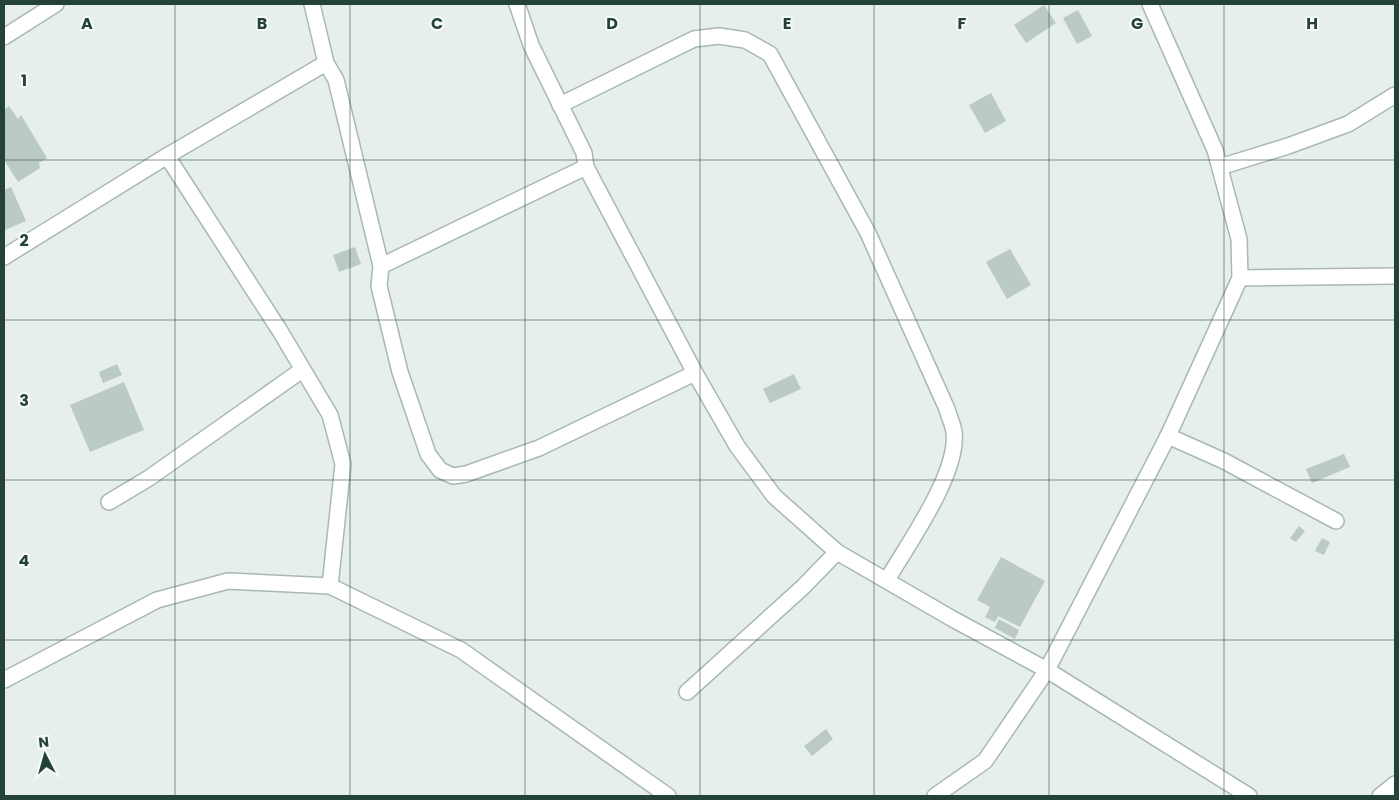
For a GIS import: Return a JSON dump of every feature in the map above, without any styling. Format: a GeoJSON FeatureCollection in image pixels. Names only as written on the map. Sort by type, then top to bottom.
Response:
{"type":"FeatureCollection","features":[{"type":"Feature","properties":{"kind":"street"},"geometry":{"type":"LineString","coordinates":[[4,37],[56,4]]}},
{"type":"Feature","properties":{"kind":"street"},"geometry":{"type":"LineString","coordinates":[[312,4],[326,63],[336,80],[381,266],[379,286],[400,372],[428,454],[440,470],[453,476],[466,474],[539,448],[695,373]]}},
{"type":"Feature","properties":{"kind":"street"},"geometry":{"type":"LineString","coordinates":[[517,4],[531,45],[584,153],[586,166],[695,373],[737,446],[774,496],[837,552],[951,618],[1047,670],[1249,796]]}},
{"type":"Feature","properties":{"kind":"street"},"geometry":{"type":"LineString","coordinates":[[935,796],[985,761],[1047,670],[1168,436],[1240,278],[1239,239],[1215,150],[1150,4]]}},
{"type":"Feature","properties":{"kind":"street"},"geometry":{"type":"LineString","coordinates":[[560,105],[694,39],[719,36],[745,40],[770,54],[868,233],[947,409],[954,432],[952,456],[940,491],[887,580]]}},
{"type":"Feature","properties":{"kind":"street"},"geometry":{"type":"LineString","coordinates":[[4,257],[167,156],[326,63]]}},
{"type":"Feature","properties":{"kind":"street"},"geometry":{"type":"LineString","coordinates":[[1220,167],[1297,143],[1348,124],[1395,96]]}},
{"type":"Feature","properties":{"kind":"street"},"geometry":{"type":"LineString","coordinates":[[167,156],[280,332],[330,415],[343,464],[330,586]]}},
{"type":"Feature","properties":{"kind":"street"},"geometry":{"type":"LineString","coordinates":[[381,266],[586,166]]}},
{"type":"Feature","properties":{"kind":"street"},"geometry":{"type":"LineString","coordinates":[[1240,278],[1395,276]]}},
{"type":"Feature","properties":{"kind":"street"},"geometry":{"type":"LineString","coordinates":[[109,502],[149,478],[302,370]]}},
{"type":"Feature","properties":{"kind":"street"},"geometry":{"type":"LineString","coordinates":[[1168,436],[1224,461],[1336,521]]}},
{"type":"Feature","properties":{"kind":"street"},"geometry":{"type":"LineString","coordinates":[[687,692],[803,587],[837,552]]}},
{"type":"Feature","properties":{"kind":"street"},"geometry":{"type":"LineString","coordinates":[[4,680],[157,600],[228,581],[330,586],[461,650],[668,796]]}},
{"type":"Feature","properties":{"kind":"street"},"geometry":{"type":"LineString","coordinates":[[1380,796],[1395,784]]}},
{"type":"Feature","properties":{"kind":"building"},"geometry":{"type":"Polygon","coordinates":[[[1044,5],[1056,23],[1026,43],[1014,25],[1044,5]]]}},
{"type":"Feature","properties":{"kind":"building"},"geometry":{"type":"Polygon","coordinates":[[[1078,10],[1092,36],[1077,44],[1063,18],[1078,10]]]}},
{"type":"Feature","properties":{"kind":"building"},"geometry":{"type":"Polygon","coordinates":[[[991,93],[1006,121],[985,133],[969,105],[991,93]]]}},
{"type":"Feature","properties":{"kind":"building"},"geometry":{"type":"Polygon","coordinates":[[[9,106],[18,119],[21,115],[47,158],[39,163],[40,168],[18,182],[4,160],[4,110],[9,106]]]}},
{"type":"Feature","properties":{"kind":"building"},"geometry":{"type":"Polygon","coordinates":[[[11,187],[26,221],[5,230],[4,190],[11,187]]]}},
{"type":"Feature","properties":{"kind":"building"},"geometry":{"type":"Polygon","coordinates":[[[355,247],[361,264],[339,272],[333,255],[355,247]]]}},
{"type":"Feature","properties":{"kind":"building"},"geometry":{"type":"Polygon","coordinates":[[[1010,249],[1031,285],[1007,299],[986,262],[1010,249]]]}},
{"type":"Feature","properties":{"kind":"building"},"geometry":{"type":"Polygon","coordinates":[[[117,364],[122,375],[103,383],[99,372],[117,364]]]}},
{"type":"Feature","properties":{"kind":"building"},"geometry":{"type":"Polygon","coordinates":[[[794,374],[801,389],[770,403],[763,389],[794,374]]]}},
{"type":"Feature","properties":{"kind":"building"},"geometry":{"type":"Polygon","coordinates":[[[124,382],[144,430],[90,452],[70,405],[124,382]]]}},
{"type":"Feature","properties":{"kind":"building"},"geometry":{"type":"Polygon","coordinates":[[[1344,454],[1350,467],[1312,483],[1306,469],[1344,454]]]}},
{"type":"Feature","properties":{"kind":"building"},"geometry":{"type":"Polygon","coordinates":[[[1299,526],[1305,531],[1296,542],[1290,538],[1299,526]]]}},
{"type":"Feature","properties":{"kind":"building"},"geometry":{"type":"Polygon","coordinates":[[[1322,538],[1330,542],[1324,555],[1315,551],[1322,538]]]}},
{"type":"Feature","properties":{"kind":"building"},"geometry":{"type":"Polygon","coordinates":[[[1001,557],[1045,581],[1020,627],[998,616],[995,622],[985,617],[990,607],[977,600],[1001,557]]]}},
{"type":"Feature","properties":{"kind":"building"},"geometry":{"type":"Polygon","coordinates":[[[999,619],[1019,630],[1015,639],[995,628],[999,619]]]}},
{"type":"Feature","properties":{"kind":"building"},"geometry":{"type":"Polygon","coordinates":[[[826,729],[833,739],[812,756],[804,746],[826,729]]]}}]}
